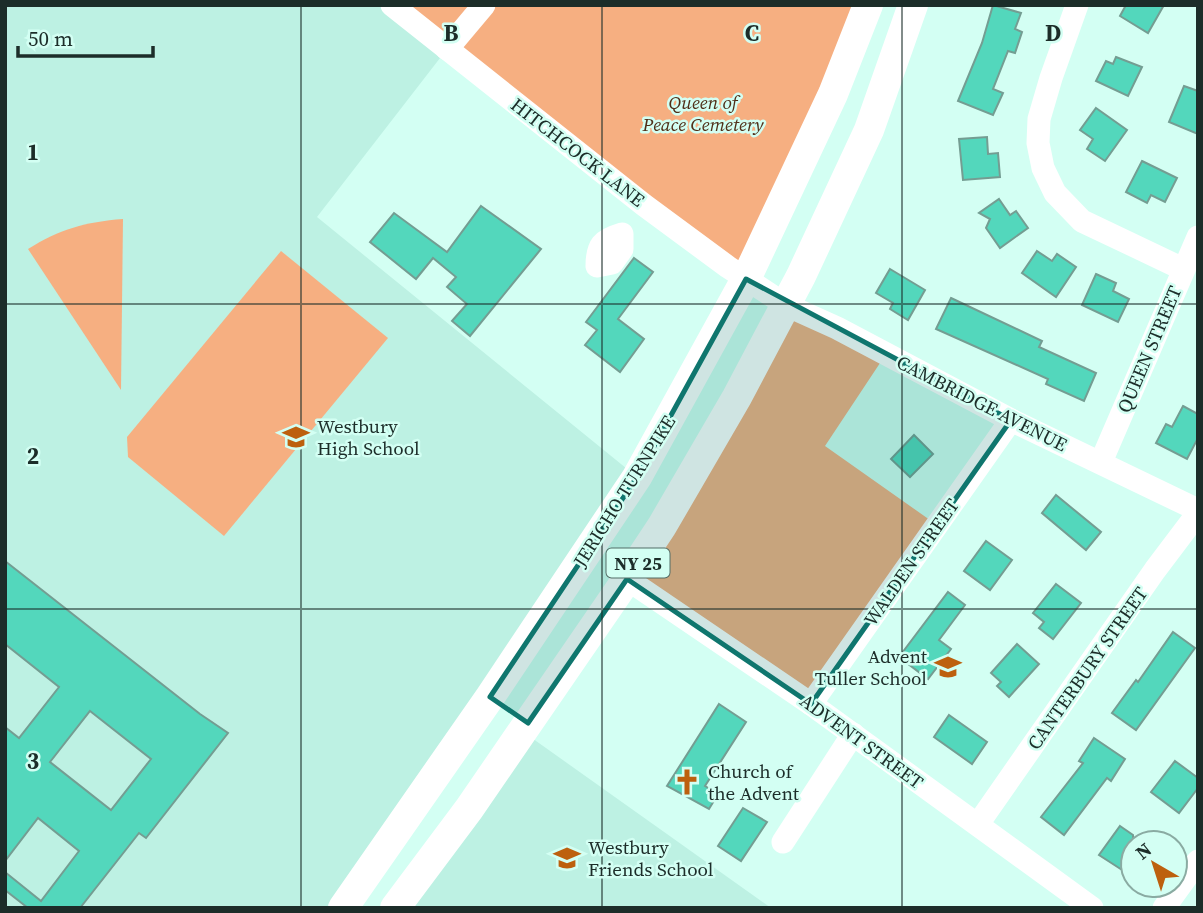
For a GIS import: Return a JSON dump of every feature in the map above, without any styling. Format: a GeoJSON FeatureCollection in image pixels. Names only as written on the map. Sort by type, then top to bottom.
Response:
{"type":"FeatureCollection","features":[{"type":"Feature","properties":{"kind":"main road","name":"JERICHO TURNPIKE"},"geometry":{"type":"LineString","coordinates":[[395,908],[469,809],[627,579],[682,491],[766,292],[832,93],[868,5]]}},
{"type":"Feature","properties":{"kind":"main road","name":"JERICHO TURNPIKE"},"geometry":{"type":"LineString","coordinates":[[343,908],[766,292],[869,130],[913,5]]}},
{"type":"Feature","properties":{"kind":"main road"},"geometry":{"type":"LineString","coordinates":[[490,697],[527,723]]}},
{"type":"Feature","properties":{"kind":"street","name":"HITCHCOCK LANE"},"geometry":{"type":"LineString","coordinates":[[392,5],[644,205],[766,292]]}},
{"type":"Feature","properties":{"kind":"street"},"geometry":{"type":"LineString","coordinates":[[447,49],[484,5]]}},
{"type":"Feature","properties":{"kind":"street"},"geometry":{"type":"LineString","coordinates":[[1077,5],[1039,119],[1038,143],[1043,169],[1055,192],[1082,221],[1183,269]]}},
{"type":"Feature","properties":{"kind":"street"},"geometry":{"type":"LineString","coordinates":[[622,234],[644,205]]}},
{"type":"Feature","properties":{"kind":"street","name":"QUEEN STREET"},"geometry":{"type":"LineString","coordinates":[[1101,462],[1198,237]]}},
{"type":"Feature","properties":{"kind":"street","name":"CAMBRIDGE AVENUE"},"geometry":{"type":"LineString","coordinates":[[766,292],[1011,420],[1198,511]]}},
{"type":"Feature","properties":{"kind":"street","name":"WALDEN STREET"},"geometry":{"type":"LineString","coordinates":[[811,704],[1011,420]]}},
{"type":"Feature","properties":{"kind":"street","name":"CANTERBURY STREET"},"geometry":{"type":"LineString","coordinates":[[978,824],[1198,511]]}},
{"type":"Feature","properties":{"kind":"street","name":"ADVENT STREET"},"geometry":{"type":"LineString","coordinates":[[627,579],[811,704],[1092,908]]}},
{"type":"Feature","properties":{"kind":"street"},"geometry":{"type":"LineString","coordinates":[[783,842],[853,734]]}},
{"type":"Feature","properties":{"kind":"street"},"geometry":{"type":"LineString","coordinates":[[1164,908],[1198,861]]}},
{"type":"Feature","properties":{"kind":"highlighted area"},"geometry":{"type":"Polygon","coordinates":[[[746,279],[1011,420],[811,704],[627,579],[528,723],[490,697],[637,477],[746,279]]]}},
{"type":"Feature","properties":{"kind":"shaded area","name":"Westbury High School"},"geometry":{"type":"Polygon","coordinates":[[[5,5],[392,5],[447,49],[317,217],[637,477],[343,908],[5,908],[5,5]]]}},
{"type":"Feature","properties":{"kind":"shaded area","name":"Westbury Friends School"},"geometry":{"type":"Polygon","coordinates":[[[522,731],[771,908],[395,908],[522,731]]]}},
{"type":"Feature","properties":{"kind":"green space","name":"Queen of Peace Cemetery"},"geometry":{"type":"Polygon","coordinates":[[[392,5],[868,5],[746,279],[392,5]]]}},
{"type":"Feature","properties":{"kind":"green space"},"geometry":{"type":"Polygon","coordinates":[[[123,219],[121,390],[28,249],[73,228],[123,219]]]}},
{"type":"Feature","properties":{"kind":"green space"},"geometry":{"type":"Polygon","coordinates":[[[281,251],[388,338],[224,536],[128,457],[127,437],[281,251]]]}},
{"type":"Feature","properties":{"kind":"green space"},"geometry":{"type":"Polygon","coordinates":[[[786,305],[886,354],[825,446],[937,525],[811,704],[627,579],[786,305]]]}},
{"type":"Feature","properties":{"kind":"building"},"geometry":{"type":"Polygon","coordinates":[[[993,5],[1021,13],[1015,29],[1022,32],[1015,53],[1008,51],[993,89],[1003,93],[993,115],[958,101],[982,43],[993,5]]]}},
{"type":"Feature","properties":{"kind":"building"},"geometry":{"type":"Polygon","coordinates":[[[1126,5],[1164,5],[1148,33],[1120,16],[1126,5]]]}},
{"type":"Feature","properties":{"kind":"building"},"geometry":{"type":"Polygon","coordinates":[[[1116,57],[1142,67],[1128,96],[1096,81],[1106,61],[1113,64],[1116,57]]]}},
{"type":"Feature","properties":{"kind":"building"},"geometry":{"type":"Polygon","coordinates":[[[1184,86],[1198,91],[1198,134],[1169,122],[1184,86]]]}},
{"type":"Feature","properties":{"kind":"building"},"geometry":{"type":"Polygon","coordinates":[[[1096,108],[1127,130],[1105,161],[1087,149],[1093,139],[1080,130],[1096,108]]]}},
{"type":"Feature","properties":{"kind":"building"},"geometry":{"type":"Polygon","coordinates":[[[987,137],[988,154],[998,153],[1000,177],[963,180],[959,139],[987,137]]]}},
{"type":"Feature","properties":{"kind":"building"},"geometry":{"type":"Polygon","coordinates":[[[1142,161],[1177,178],[1165,202],[1151,195],[1147,203],[1126,192],[1142,161]]]}},
{"type":"Feature","properties":{"kind":"building"},"geometry":{"type":"Polygon","coordinates":[[[999,199],[1010,215],[1016,211],[1028,228],[1000,248],[986,228],[990,219],[979,213],[999,199]]]}},
{"type":"Feature","properties":{"kind":"building"},"geometry":{"type":"Polygon","coordinates":[[[481,206],[541,249],[470,336],[452,321],[467,304],[447,287],[456,277],[433,258],[416,279],[370,242],[394,213],[447,252],[481,206]]]}},
{"type":"Feature","properties":{"kind":"building"},"geometry":{"type":"Polygon","coordinates":[[[1037,251],[1052,261],[1057,254],[1076,267],[1056,297],[1022,273],[1037,251]]]}},
{"type":"Feature","properties":{"kind":"building"},"geometry":{"type":"Polygon","coordinates":[[[634,258],[653,272],[618,319],[644,339],[620,372],[585,345],[597,330],[586,322],[634,258]]]}},
{"type":"Feature","properties":{"kind":"building"},"geometry":{"type":"Polygon","coordinates":[[[890,269],[925,290],[908,320],[890,309],[893,303],[876,293],[890,269]]]}},
{"type":"Feature","properties":{"kind":"building"},"geometry":{"type":"Polygon","coordinates":[[[1096,274],[1116,283],[1113,291],[1129,299],[1118,322],[1082,305],[1096,274]]]}},
{"type":"Feature","properties":{"kind":"building"},"geometry":{"type":"Polygon","coordinates":[[[951,298],[1042,341],[1039,347],[1096,373],[1084,401],[1046,384],[1048,379],[936,329],[951,298]]]}},
{"type":"Feature","properties":{"kind":"building"},"geometry":{"type":"Polygon","coordinates":[[[1183,406],[1198,414],[1198,438],[1187,459],[1156,443],[1166,424],[1172,427],[1183,406]]]}},
{"type":"Feature","properties":{"kind":"building"},"geometry":{"type":"Polygon","coordinates":[[[914,435],[933,454],[910,477],[891,459],[914,435]]]}},
{"type":"Feature","properties":{"kind":"building"},"geometry":{"type":"Polygon","coordinates":[[[1056,495],[1101,532],[1086,550],[1042,513],[1056,495]]]}},
{"type":"Feature","properties":{"kind":"building"},"geometry":{"type":"Polygon","coordinates":[[[986,541],[1012,560],[990,590],[964,571],[986,541]]]}},
{"type":"Feature","properties":{"kind":"building"},"geometry":{"type":"Polygon","coordinates":[[[5,561],[228,733],[146,838],[139,833],[80,908],[28,908],[5,890],[5,872],[41,901],[79,851],[38,818],[5,861],[5,727],[19,738],[59,687],[5,644],[5,561]],[[90,711],[50,762],[111,810],[151,759],[90,711]]]}},
{"type":"Feature","properties":{"kind":"building"},"geometry":{"type":"Polygon","coordinates":[[[1056,584],[1081,603],[1053,639],[1039,628],[1044,622],[1033,613],[1056,584]]]}},
{"type":"Feature","properties":{"kind":"building"},"geometry":{"type":"Polygon","coordinates":[[[948,592],[965,605],[939,640],[951,649],[928,679],[899,657],[948,592]]]}},
{"type":"Feature","properties":{"kind":"building"},"geometry":{"type":"Polygon","coordinates":[[[1173,632],[1195,648],[1136,730],[1112,713],[1136,680],[1138,682],[1173,632]]]}},
{"type":"Feature","properties":{"kind":"building"},"geometry":{"type":"Polygon","coordinates":[[[1017,644],[1039,664],[1009,697],[997,686],[1001,682],[991,673],[1017,644]]]}},
{"type":"Feature","properties":{"kind":"building","name":"Church of the Advent"},"geometry":{"type":"Polygon","coordinates":[[[719,704],[746,722],[705,786],[718,794],[709,809],[667,786],[719,704]]]}},
{"type":"Feature","properties":{"kind":"building"},"geometry":{"type":"Polygon","coordinates":[[[949,715],[987,742],[972,764],[934,737],[949,715]]]}},
{"type":"Feature","properties":{"kind":"building"},"geometry":{"type":"Polygon","coordinates":[[[1094,738],[1125,759],[1111,781],[1107,778],[1064,835],[1041,817],[1083,763],[1079,761],[1094,738]]]}},
{"type":"Feature","properties":{"kind":"building"},"geometry":{"type":"Polygon","coordinates":[[[1175,761],[1198,778],[1198,788],[1179,813],[1151,792],[1175,761]]]}},
{"type":"Feature","properties":{"kind":"building"},"geometry":{"type":"Polygon","coordinates":[[[743,808],[767,822],[741,861],[718,846],[743,808]]]}},
{"type":"Feature","properties":{"kind":"building"},"geometry":{"type":"Polygon","coordinates":[[[1120,826],[1124,829],[1119,829],[1119,868],[1099,855],[1120,826]]]}},
{"type":"Feature","properties":{"kind":"place","name":"Westbury High School"},"geometry":{"type":"Point","coordinates":[296,437]}},
{"type":"Feature","properties":{"kind":"place","name":"Advent Tuller School"},"geometry":{"type":"Point","coordinates":[948,667]}},
{"type":"Feature","properties":{"kind":"place","name":"Church of the Advent"},"geometry":{"type":"Point","coordinates":[687,782]}},
{"type":"Feature","properties":{"kind":"place","name":"Westbury Friends School"},"geometry":{"type":"Point","coordinates":[567,858]}}]}
